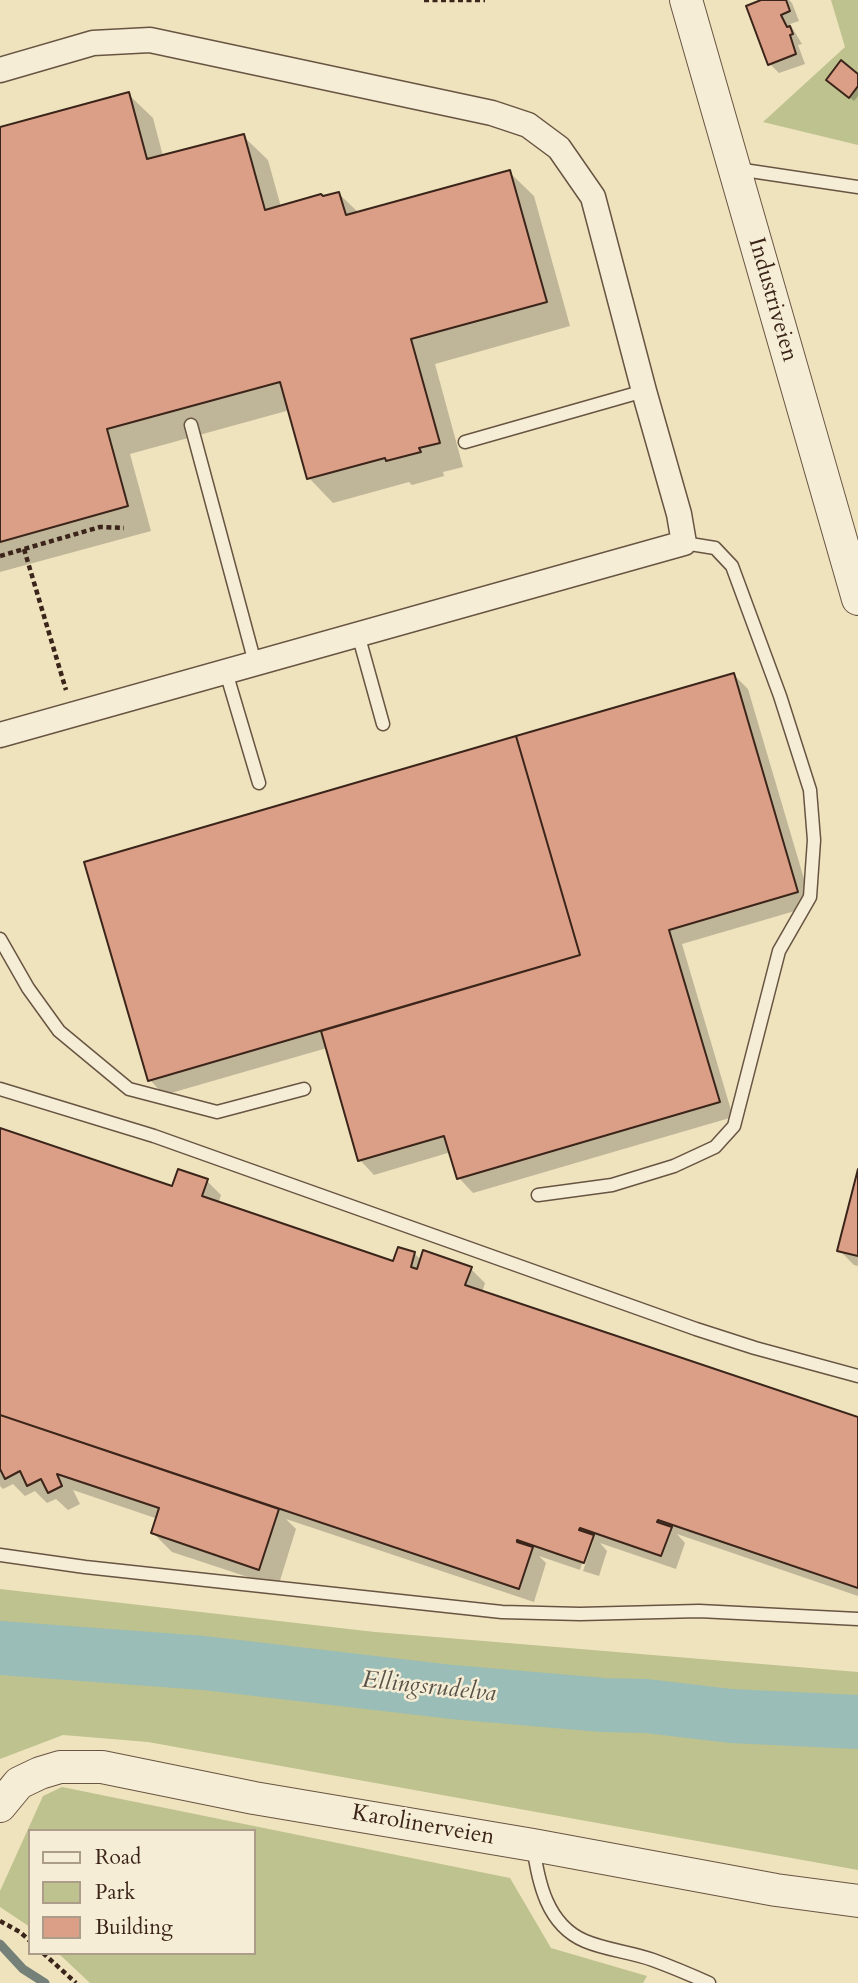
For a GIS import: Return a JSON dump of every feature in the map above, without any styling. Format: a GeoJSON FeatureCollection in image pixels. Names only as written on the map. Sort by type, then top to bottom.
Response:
{"type":"FeatureCollection","features":[{"type":"Feature","properties":{"kind":"street","name":"Industriveien"},"geometry":{"type":"LineString","coordinates":[[686,0],[858,599]]}},
{"type":"Feature","properties":{"kind":"street"},"geometry":{"type":"LineString","coordinates":[[0,70],[93,43],[150,40],[492,113],[528,125],[559,148],[593,197],[679,514],[684,543],[0,735]]}},
{"type":"Feature","properties":{"kind":"street","name":"Karolinerveien"},"geometry":{"type":"LineString","coordinates":[[0,1806],[19,1783],[40,1773],[60,1768],[102,1768],[254,1798],[533,1845],[776,1891],[858,1900]]}},
{"type":"Feature","properties":{"kind":"lane"},"geometry":{"type":"LineString","coordinates":[[734,169],[858,187]]}},
{"type":"Feature","properties":{"kind":"lane"},"geometry":{"type":"LineString","coordinates":[[465,442],[644,391]]}},
{"type":"Feature","properties":{"kind":"lane"},"geometry":{"type":"LineString","coordinates":[[191,425],[255,663]]}},
{"type":"Feature","properties":{"kind":"lane"},"geometry":{"type":"LineString","coordinates":[[538,1195],[612,1185],[674,1166],[715,1147],[734,1126],[779,951],[810,897],[814,840],[810,790],[780,696],[732,566],[715,548],[684,543]]}},
{"type":"Feature","properties":{"kind":"lane"},"geometry":{"type":"LineString","coordinates":[[358,634],[383,724]]}},
{"type":"Feature","properties":{"kind":"lane"},"geometry":{"type":"LineString","coordinates":[[226,672],[259,783]]}},
{"type":"Feature","properties":{"kind":"lane"},"geometry":{"type":"LineString","coordinates":[[0,939],[28,988],[59,1031],[129,1089],[217,1112],[304,1089]]}},
{"type":"Feature","properties":{"kind":"lane"},"geometry":{"type":"LineString","coordinates":[[0,1089],[154,1136],[696,1329],[858,1376]]}},
{"type":"Feature","properties":{"kind":"lane"},"geometry":{"type":"LineString","coordinates":[[0,1555],[85,1567],[502,1612],[580,1614],[699,1611],[858,1619]]}},
{"type":"Feature","properties":{"kind":"lane"},"geometry":{"type":"LineString","coordinates":[[533,1845],[537,1876],[548,1906],[561,1925],[584,1941],[653,1960],[709,1983]]}},
{"type":"Feature","properties":{"kind":"path"},"geometry":{"type":"LineString","coordinates":[[424,0],[485,0]]}},
{"type":"Feature","properties":{"kind":"path"},"geometry":{"type":"LineString","coordinates":[[0,556],[100,527],[124,528]]}},
{"type":"Feature","properties":{"kind":"path"},"geometry":{"type":"LineString","coordinates":[[24,549],[73,714]]}},
{"type":"Feature","properties":{"kind":"path"},"geometry":{"type":"LineString","coordinates":[[0,1921],[28,1939]]}},
{"type":"Feature","properties":{"kind":"path"},"geometry":{"type":"LineString","coordinates":[[45,1955],[76,1983]]}},
{"type":"Feature","properties":{"kind":"green space"},"geometry":{"type":"Polygon","coordinates":[[[831,0],[858,0],[858,145],[763,122],[845,47],[831,0]]]}},
{"type":"Feature","properties":{"kind":"green space"},"geometry":{"type":"Polygon","coordinates":[[[0,1589],[375,1632],[858,1672],[858,1870],[148,1742],[63,1735],[0,1759],[0,1589]]]}},
{"type":"Feature","properties":{"kind":"green space"},"geometry":{"type":"Polygon","coordinates":[[[62,1787],[510,1878],[551,1948],[647,1976],[643,1983],[90,1983],[60,1955],[256,1955],[256,1829],[28,1829],[43,1796],[62,1787]]]}},
{"type":"Feature","properties":{"kind":"green space"},"geometry":{"type":"Polygon","coordinates":[[[28,1829],[28,1926],[0,1907],[0,1891],[28,1829]]]}},
{"type":"Feature","properties":{"kind":"building"},"geometry":{"type":"Polygon","coordinates":[[[761,0],[786,0],[790,11],[781,15],[787,27],[790,26],[796,54],[768,65],[746,6],[761,0]]]}},
{"type":"Feature","properties":{"kind":"building"},"geometry":{"type":"Polygon","coordinates":[[[841,60],[858,74],[858,86],[849,98],[826,80],[841,60]]]}},
{"type":"Feature","properties":{"kind":"building"},"geometry":{"type":"Polygon","coordinates":[[[129,92],[147,159],[244,134],[265,210],[321,194],[323,196],[339,192],[346,215],[510,170],[547,302],[411,339],[440,443],[419,448],[421,452],[386,461],[385,458],[307,479],[280,382],[107,429],[128,506],[0,542],[0,127],[129,92]]]}},
{"type":"Feature","properties":{"kind":"building"},"geometry":{"type":"Polygon","coordinates":[[[734,673],[798,892],[669,930],[720,1102],[457,1179],[444,1136],[358,1161],[321,1031],[580,955],[516,736],[734,673]]]}},
{"type":"Feature","properties":{"kind":"building"},"geometry":{"type":"Polygon","coordinates":[[[516,736],[580,955],[148,1081],[84,862],[516,736]]]}},
{"type":"Feature","properties":{"kind":"building"},"geometry":{"type":"Polygon","coordinates":[[[0,1128],[172,1186],[178,1169],[208,1179],[202,1196],[393,1261],[398,1247],[415,1252],[411,1267],[417,1269],[423,1250],[472,1267],[465,1285],[858,1417],[858,1588],[658,1520],[657,1522],[672,1527],[661,1556],[580,1528],[579,1530],[594,1535],[584,1563],[517,1540],[533,1547],[519,1589],[0,1415],[0,1128]]]}},
{"type":"Feature","properties":{"kind":"building"},"geometry":{"type":"Polygon","coordinates":[[[858,1169],[858,1256],[837,1251],[858,1169]]]}},
{"type":"Feature","properties":{"kind":"building"},"geometry":{"type":"Polygon","coordinates":[[[0,1415],[279,1509],[259,1570],[151,1533],[159,1508],[57,1474],[62,1486],[48,1493],[41,1479],[27,1486],[20,1471],[5,1479],[0,1469],[0,1415]]]}},
{"type":"Feature","properties":{"kind":"waterway","name":"Ellingsrudelva"},"geometry":{"type":"LineString","coordinates":[[0,1648],[204,1663],[452,1692],[646,1706],[731,1716],[858,1722]]}},
{"type":"Feature","properties":{"kind":"waterway"},"geometry":{"type":"LineString","coordinates":[[0,1944],[23,1969],[45,1983]]}}]}
